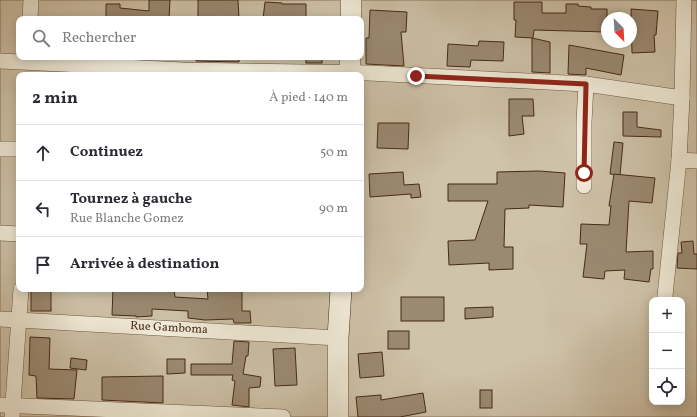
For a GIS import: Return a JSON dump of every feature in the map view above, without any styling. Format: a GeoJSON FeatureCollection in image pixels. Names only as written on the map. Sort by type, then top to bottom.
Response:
{"type":"FeatureCollection","features":[{"type":"Feature","properties":{"kind":"street"},"geometry":{"type":"LineString","coordinates":[[30,16],[31,0]]}},
{"type":"Feature","properties":{"kind":"street"},"geometry":{"type":"LineString","coordinates":[[351,0],[351,16]]}},
{"type":"Feature","properties":{"kind":"street"},"geometry":{"type":"LineString","coordinates":[[665,296],[679,160],[684,0]]}},
{"type":"Feature","properties":{"kind":"street"},"geometry":{"type":"LineString","coordinates":[[0,61],[29,65],[183,70],[350,68],[586,84],[682,98]]}},
{"type":"Feature","properties":{"kind":"street"},"geometry":{"type":"LineString","coordinates":[[584,186],[584,122],[586,84]]}},
{"type":"Feature","properties":{"kind":"street"},"geometry":{"type":"LineString","coordinates":[[0,149],[16,150]]}},
{"type":"Feature","properties":{"kind":"street"},"geometry":{"type":"LineString","coordinates":[[679,160],[697,161]]}},
{"type":"Feature","properties":{"kind":"street"},"geometry":{"type":"LineString","coordinates":[[0,233],[16,234]]}},
{"type":"Feature","properties":{"kind":"street"},"geometry":{"type":"LineString","coordinates":[[21,292],[19,320],[8,409],[283,417]]}},
{"type":"Feature","properties":{"kind":"street"},"geometry":{"type":"LineString","coordinates":[[338,417],[338,338],[341,292]]}},
{"type":"Feature","properties":{"kind":"street","name":"Rue Gamboma"},"geometry":{"type":"LineString","coordinates":[[0,319],[338,338]]}},
{"type":"Feature","properties":{"kind":"shaded area"},"geometry":{"type":"Polygon","coordinates":[[[0,0],[697,0],[697,417],[0,417],[0,0]]]}},
{"type":"Feature","properties":{"kind":"building"},"geometry":{"type":"Polygon","coordinates":[[[149,0],[170,0],[169,16],[106,16],[106,4],[120,4],[120,8],[149,11],[149,0]]]}},
{"type":"Feature","properties":{"kind":"building"},"geometry":{"type":"Polygon","coordinates":[[[198,0],[238,0],[239,16],[198,16],[198,0]]]}},
{"type":"Feature","properties":{"kind":"building"},"geometry":{"type":"Polygon","coordinates":[[[265,2],[306,4],[306,16],[263,16],[265,2]]]}},
{"type":"Feature","properties":{"kind":"building"},"geometry":{"type":"Polygon","coordinates":[[[514,2],[542,2],[542,13],[566,13],[566,4],[578,4],[578,6],[591,7],[591,9],[607,9],[607,12],[601,12],[601,32],[534,30],[533,38],[515,37],[516,20],[514,20],[514,2]]]}},
{"type":"Feature","properties":{"kind":"building"},"geometry":{"type":"Polygon","coordinates":[[[631,9],[658,11],[656,35],[654,35],[655,52],[632,53],[632,48],[637,48],[637,12],[631,12],[631,9]]]}},
{"type":"Feature","properties":{"kind":"building"},"geometry":{"type":"Polygon","coordinates":[[[370,10],[407,12],[406,32],[401,32],[404,66],[366,64],[366,38],[369,38],[370,10]]]}},
{"type":"Feature","properties":{"kind":"building"},"geometry":{"type":"Polygon","coordinates":[[[532,38],[550,42],[550,73],[532,72],[532,38]]]}},
{"type":"Feature","properties":{"kind":"building"},"geometry":{"type":"Polygon","coordinates":[[[479,41],[504,42],[503,61],[471,60],[470,67],[447,66],[448,44],[478,46],[479,41]]]}},
{"type":"Feature","properties":{"kind":"building"},"geometry":{"type":"Polygon","coordinates":[[[569,45],[624,55],[621,75],[586,68],[586,75],[568,74],[569,45]]]}},
{"type":"Feature","properties":{"kind":"building"},"geometry":{"type":"Polygon","coordinates":[[[239,60],[239,62],[196,61],[239,60]]]}},
{"type":"Feature","properties":{"kind":"building"},"geometry":{"type":"Polygon","coordinates":[[[306,60],[322,60],[322,63],[306,63],[306,60]]]}},
{"type":"Feature","properties":{"kind":"building"},"geometry":{"type":"Polygon","coordinates":[[[509,99],[533,99],[534,116],[522,116],[524,134],[509,136],[509,99]]]}},
{"type":"Feature","properties":{"kind":"building"},"geometry":{"type":"Polygon","coordinates":[[[623,112],[637,112],[637,127],[661,130],[661,137],[623,136],[623,112]]]}},
{"type":"Feature","properties":{"kind":"building"},"geometry":{"type":"Polygon","coordinates":[[[378,123],[409,123],[408,149],[377,148],[378,123]]]}},
{"type":"Feature","properties":{"kind":"building"},"geometry":{"type":"Polygon","coordinates":[[[614,142],[623,143],[620,175],[610,174],[614,142]]]}},
{"type":"Feature","properties":{"kind":"building"},"geometry":{"type":"Polygon","coordinates":[[[539,171],[565,173],[563,207],[529,205],[529,208],[505,209],[504,247],[513,247],[513,269],[489,270],[489,263],[449,265],[448,241],[475,240],[488,201],[448,201],[448,184],[497,184],[497,172],[539,171]]]}},
{"type":"Feature","properties":{"kind":"building"},"geometry":{"type":"Polygon","coordinates":[[[403,172],[404,185],[419,184],[421,197],[411,198],[411,194],[370,197],[369,174],[403,172]]]}},
{"type":"Feature","properties":{"kind":"building"},"geometry":{"type":"Polygon","coordinates":[[[614,174],[655,178],[652,203],[629,201],[626,252],[653,251],[653,269],[651,269],[649,282],[624,279],[625,270],[605,271],[604,279],[583,277],[587,244],[580,244],[581,224],[609,225],[611,206],[609,206],[614,174]]]}},
{"type":"Feature","properties":{"kind":"building"},"geometry":{"type":"Polygon","coordinates":[[[693,241],[694,254],[697,254],[697,269],[677,268],[678,253],[682,253],[681,242],[693,241]]]}},
{"type":"Feature","properties":{"kind":"building"},"geometry":{"type":"Polygon","coordinates":[[[31,292],[51,292],[51,311],[31,311],[31,292]]]}},
{"type":"Feature","properties":{"kind":"building"},"geometry":{"type":"Polygon","coordinates":[[[113,292],[174,292],[175,297],[208,299],[207,292],[242,292],[242,311],[250,311],[251,323],[234,323],[233,319],[205,320],[188,318],[188,311],[152,309],[152,316],[136,317],[112,315],[113,292]]]}},
{"type":"Feature","properties":{"kind":"building"},"geometry":{"type":"Polygon","coordinates":[[[401,297],[444,297],[444,321],[401,321],[401,297]]]}},
{"type":"Feature","properties":{"kind":"building"},"geometry":{"type":"Polygon","coordinates":[[[493,307],[493,317],[465,319],[465,308],[493,307]]]}},
{"type":"Feature","properties":{"kind":"building"},"geometry":{"type":"Polygon","coordinates":[[[388,331],[409,331],[409,349],[388,349],[388,331]]]}},
{"type":"Feature","properties":{"kind":"building"},"geometry":{"type":"Polygon","coordinates":[[[30,337],[50,338],[49,369],[77,370],[74,399],[37,398],[36,376],[29,375],[30,337]]]}},
{"type":"Feature","properties":{"kind":"building"},"geometry":{"type":"Polygon","coordinates":[[[234,341],[249,342],[248,356],[246,356],[243,374],[261,377],[260,387],[249,388],[249,407],[232,405],[235,381],[232,380],[233,375],[191,375],[191,364],[232,364],[234,341]]]}},
{"type":"Feature","properties":{"kind":"building"},"geometry":{"type":"Polygon","coordinates":[[[295,348],[297,385],[275,386],[273,349],[295,348]]]}},
{"type":"Feature","properties":{"kind":"building"},"geometry":{"type":"Polygon","coordinates":[[[382,352],[384,376],[360,378],[358,354],[382,352]]]}},
{"type":"Feature","properties":{"kind":"building"},"geometry":{"type":"Polygon","coordinates":[[[71,358],[87,360],[86,370],[70,368],[71,358]]]}},
{"type":"Feature","properties":{"kind":"building"},"geometry":{"type":"Polygon","coordinates":[[[167,359],[185,359],[185,373],[167,374],[167,359]]]}},
{"type":"Feature","properties":{"kind":"building"},"geometry":{"type":"Polygon","coordinates":[[[163,376],[163,403],[102,400],[102,377],[163,376]]]}},
{"type":"Feature","properties":{"kind":"building"},"geometry":{"type":"Polygon","coordinates":[[[480,390],[492,390],[492,408],[480,408],[480,390]]]}},
{"type":"Feature","properties":{"kind":"building"},"geometry":{"type":"Polygon","coordinates":[[[423,393],[426,412],[400,417],[358,417],[356,397],[381,395],[381,400],[423,393]]]}},
{"type":"Feature","properties":{"kind":"route"},"geometry":{"type":"LineString","coordinates":[[416,76],[586,84],[584,173]]}}]}
